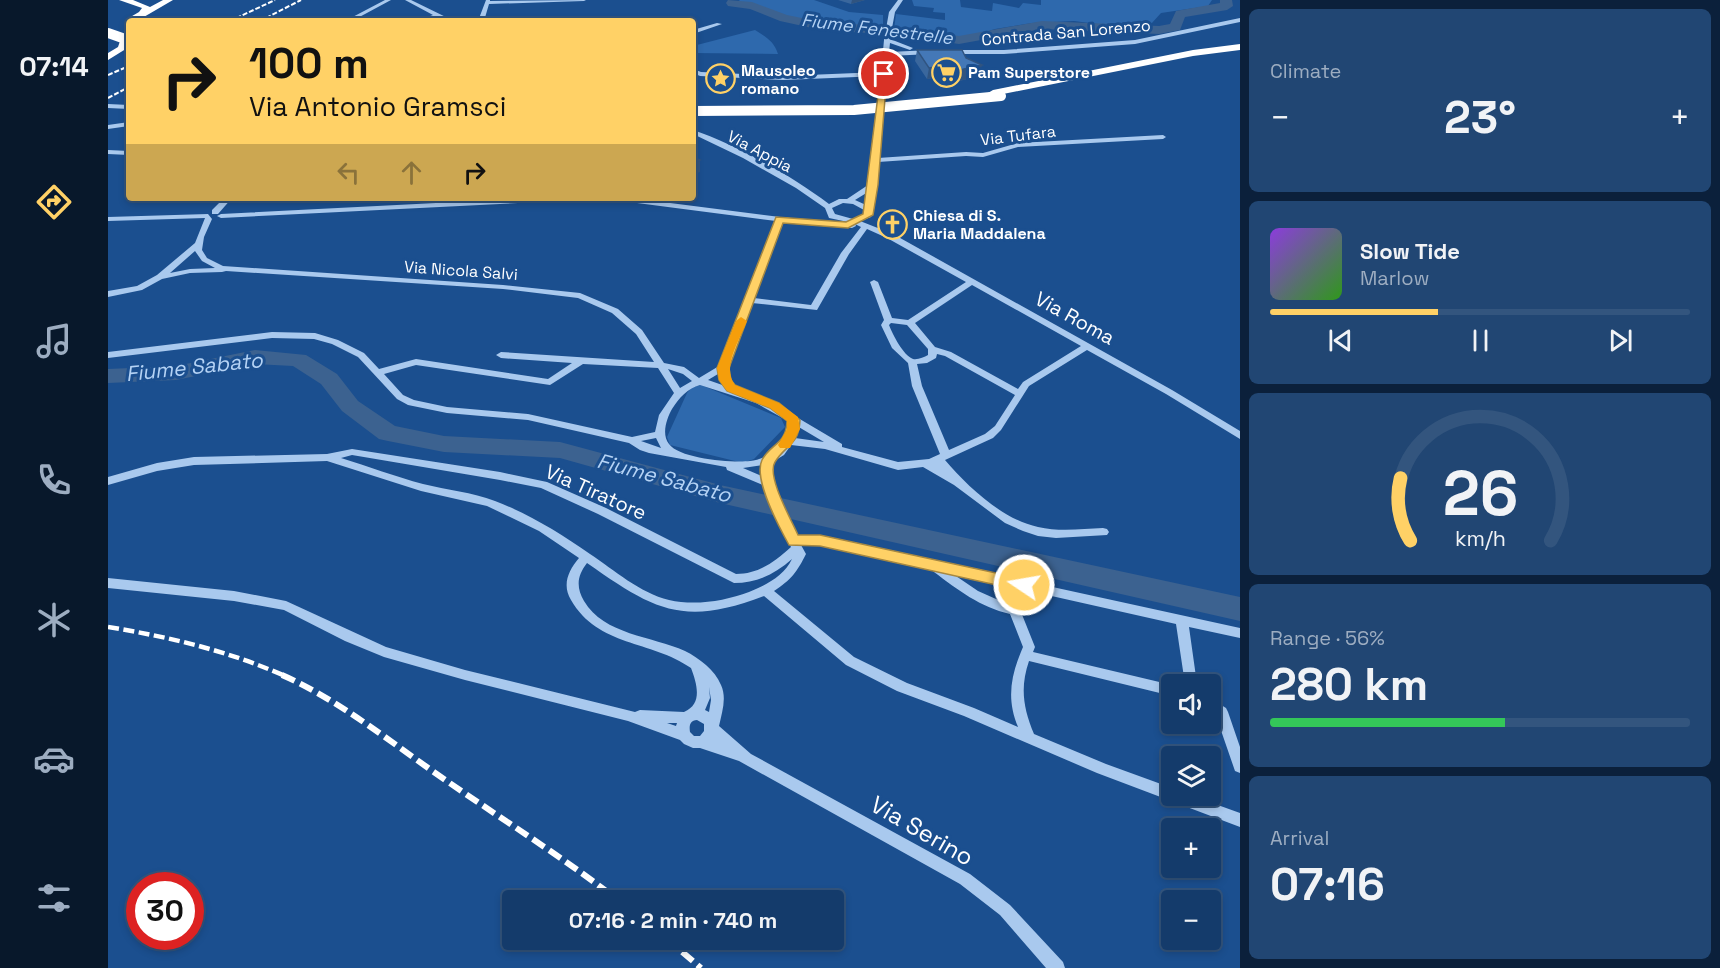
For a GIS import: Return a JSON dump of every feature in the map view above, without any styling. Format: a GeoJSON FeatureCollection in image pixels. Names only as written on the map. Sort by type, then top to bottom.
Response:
{"type":"FeatureCollection","features":[{"type":"Feature","properties":{"kind":"highway"},"geometry":{"type":"LineString","coordinates":[[123,0],[146,6],[140,18]]}},
{"type":"Feature","properties":{"kind":"highway"},"geometry":{"type":"LineString","coordinates":[[142,18],[171,2],[169,0]]}},
{"type":"Feature","properties":{"kind":"highway"},"geometry":{"type":"LineString","coordinates":[[142,18],[179,0]]}},
{"type":"Feature","properties":{"kind":"highway"},"geometry":{"type":"LineString","coordinates":[[108,33],[126,23]]}},
{"type":"Feature","properties":{"kind":"highway"},"geometry":{"type":"LineString","coordinates":[[108,38],[126,29]]}},
{"type":"Feature","properties":{"kind":"highway"},"geometry":{"type":"LineString","coordinates":[[108,33],[126,42]]}},
{"type":"Feature","properties":{"kind":"highway"},"geometry":{"type":"LineString","coordinates":[[108,38],[126,42]]}},
{"type":"Feature","properties":{"kind":"highway"},"geometry":{"type":"LineString","coordinates":[[108,59],[119,52],[126,43]]}},
{"type":"Feature","properties":{"kind":"highway"},"geometry":{"type":"LineString","coordinates":[[696,109],[854,110],[997,95],[1240,48]]}},
{"type":"Feature","properties":{"kind":"highway"},"geometry":{"type":"LineString","coordinates":[[108,59],[126,55]]}},
{"type":"Feature","properties":{"kind":"street"},"geometry":{"type":"LineString","coordinates":[[354,18],[388,0]]}},
{"type":"Feature","properties":{"kind":"street"},"geometry":{"type":"LineString","coordinates":[[407,0],[444,18]]}},
{"type":"Feature","properties":{"kind":"street"},"geometry":{"type":"LineString","coordinates":[[482,18],[488,1],[583,0]]}},
{"type":"Feature","properties":{"kind":"street"},"geometry":{"type":"LineString","coordinates":[[892,0],[896,8]]}},
{"type":"Feature","properties":{"kind":"street"},"geometry":{"type":"LineString","coordinates":[[638,201],[810,223],[851,223],[868,214],[876,160],[889,27],[901,0]]}},
{"type":"Feature","properties":{"kind":"street"},"geometry":{"type":"LineString","coordinates":[[428,18],[437,15]]}},
{"type":"Feature","properties":{"kind":"street","name":"Contrada San Lorenzo"},"geometry":{"type":"LineString","coordinates":[[886,50],[1004,52],[1135,42],[1240,20]]}},
{"type":"Feature","properties":{"kind":"street"},"geometry":{"type":"LineString","coordinates":[[696,31],[719,24]]}},
{"type":"Feature","properties":{"kind":"street","name":"Contrada San Lorenzo"},"geometry":{"type":"LineString","coordinates":[[888,37],[910,48]]}},
{"type":"Feature","properties":{"kind":"street","name":"Contrada San Lorenzo"},"geometry":{"type":"LineString","coordinates":[[886,50],[910,48],[928,51]]}},
{"type":"Feature","properties":{"kind":"street"},"geometry":{"type":"LineString","coordinates":[[696,72],[783,78],[884,74]]}},
{"type":"Feature","properties":{"kind":"street"},"geometry":{"type":"LineString","coordinates":[[110,106],[126,108]]}},
{"type":"Feature","properties":{"kind":"street"},"geometry":{"type":"LineString","coordinates":[[108,127],[126,124]]}},
{"type":"Feature","properties":{"kind":"street","name":"Via Appia"},"geometry":{"type":"LineString","coordinates":[[696,133],[721,144],[814,195],[828,207]]}},
{"type":"Feature","properties":{"kind":"street","name":"Via Tufara"},"geometry":{"type":"LineString","coordinates":[[876,160],[966,153],[983,155],[1018,145],[1163,137]]}},
{"type":"Feature","properties":{"kind":"street"},"geometry":{"type":"LineString","coordinates":[[108,152],[126,153]]}},
{"type":"Feature","properties":{"kind":"street"},"geometry":{"type":"LineString","coordinates":[[832,216],[828,207],[845,201],[873,185]]}},
{"type":"Feature","properties":{"kind":"street","name":"Via Appia"},"geometry":{"type":"LineString","coordinates":[[814,195],[860,204],[868,214]]}},
{"type":"Feature","properties":{"kind":"street"},"geometry":{"type":"LineString","coordinates":[[218,214],[226,201]]}},
{"type":"Feature","properties":{"kind":"street"},"geometry":{"type":"LineString","coordinates":[[108,219],[207,218],[218,214],[510,201]]}},
{"type":"Feature","properties":{"kind":"street","name":"Via Roma"},"geometry":{"type":"LineString","coordinates":[[868,214],[890,236]]}},
{"type":"Feature","properties":{"kind":"street"},"geometry":{"type":"LineString","coordinates":[[810,223],[832,216],[851,223]]}},
{"type":"Feature","properties":{"kind":"street"},"geometry":{"type":"LineString","coordinates":[[207,218],[197,245],[198,252],[211,264],[230,270]]}},
{"type":"Feature","properties":{"kind":"street"},"geometry":{"type":"LineString","coordinates":[[780,219],[723,368],[725,380],[731,388],[774,406],[793,420],[851,454]]}},
{"type":"Feature","properties":{"kind":"street","name":"Via Roma"},"geometry":{"type":"LineString","coordinates":[[851,223],[876,230]]}},
{"type":"Feature","properties":{"kind":"street","name":"Via Roma"},"geometry":{"type":"LineString","coordinates":[[851,223],[890,236],[1169,392],[1240,436]]}},
{"type":"Feature","properties":{"kind":"street"},"geometry":{"type":"LineString","coordinates":[[749,300],[814,308],[845,253],[864,228]]}},
{"type":"Feature","properties":{"kind":"street"},"geometry":{"type":"LineString","coordinates":[[108,294],[132,290],[160,276],[197,245]]}},
{"type":"Feature","properties":{"kind":"street"},"geometry":{"type":"LineString","coordinates":[[197,272],[211,264]]}},
{"type":"Feature","properties":{"kind":"street"},"geometry":{"type":"LineString","coordinates":[[160,276],[230,270]]}},
{"type":"Feature","properties":{"kind":"street","name":"Via Nicola Salvi"},"geometry":{"type":"LineString","coordinates":[[230,270],[502,287],[580,296],[615,311],[629,322],[639,332],[679,393]]}},
{"type":"Feature","properties":{"kind":"street"},"geometry":{"type":"LineString","coordinates":[[888,320],[910,323],[972,281]]}},
{"type":"Feature","properties":{"kind":"street"},"geometry":{"type":"LineString","coordinates":[[874,282],[888,320]]}},
{"type":"Feature","properties":{"kind":"street"},"geometry":{"type":"LineString","coordinates":[[888,320],[885,325],[887,333],[902,355],[912,362],[917,386],[942,456],[958,482]]}},
{"type":"Feature","properties":{"kind":"street"},"geometry":{"type":"LineString","coordinates":[[910,323],[932,349],[948,354],[1019,393]]}},
{"type":"Feature","properties":{"kind":"street"},"geometry":{"type":"LineString","coordinates":[[108,355],[243,338],[296,334],[315,336],[342,344],[361,355],[400,397],[411,403],[447,410],[528,417],[632,440],[645,449],[731,466],[768,483]]}},
{"type":"Feature","properties":{"kind":"street"},"geometry":{"type":"LineString","coordinates":[[789,441],[808,442],[898,466],[925,463],[994,432],[1026,384],[1088,346]]}},
{"type":"Feature","properties":{"kind":"street"},"geometry":{"type":"LineString","coordinates":[[912,362],[930,358],[932,349]]}},
{"type":"Feature","properties":{"kind":"street"},"geometry":{"type":"LineString","coordinates":[[501,355],[645,365],[659,363],[706,372],[723,368]]}},
{"type":"Feature","properties":{"kind":"street"},"geometry":{"type":"LineString","coordinates":[[379,372],[416,362],[550,382],[580,361]]}},
{"type":"Feature","properties":{"kind":"street"},"geometry":{"type":"LineString","coordinates":[[680,455],[668,450],[659,434],[666,414],[679,393],[687,386],[723,368]]}},
{"type":"Feature","properties":{"kind":"street"},"geometry":{"type":"LineString","coordinates":[[683,369],[698,382],[739,392]]}},
{"type":"Feature","properties":{"kind":"street"},"geometry":{"type":"LineString","coordinates":[[793,420],[789,441],[769,460],[766,469],[768,483],[795,544],[820,540],[1240,633]]}},
{"type":"Feature","properties":{"kind":"street"},"geometry":{"type":"LineString","coordinates":[[632,440],[659,434]]}},
{"type":"Feature","properties":{"kind":"street","name":"Via Tiratore"},"geometry":{"type":"LineString","coordinates":[[108,481],[165,465],[194,461],[327,457],[352,452],[543,485],[602,511],[735,578],[754,578],[765,574],[795,544],[800,554],[796,566],[766,591],[730,604],[669,606],[650,598],[543,528],[490,503],[421,487],[327,457]]}},
{"type":"Feature","properties":{"kind":"street"},"geometry":{"type":"LineString","coordinates":[[731,466],[769,460]]}},
{"type":"Feature","properties":{"kind":"street"},"geometry":{"type":"LineString","coordinates":[[925,463],[958,482],[1001,517],[1022,529],[1060,535],[1104,532]]}},
{"type":"Feature","properties":{"kind":"street"},"geometry":{"type":"LineString","coordinates":[[586,557],[576,567],[573,579],[572,590],[579,605],[603,627],[678,654],[706,673],[714,684],[718,695],[712,727],[706,739],[690,738],[682,726],[701,707],[704,699],[703,682],[697,668]]}},
{"type":"Feature","properties":{"kind":"street"},"geometry":{"type":"LineString","coordinates":[[933,565],[991,606],[1014,610]]}},
{"type":"Feature","properties":{"kind":"street"},"geometry":{"type":"LineString","coordinates":[[1002,580],[1029,647],[1017,675],[1017,713],[1029,737]]}},
{"type":"Feature","properties":{"kind":"street"},"geometry":{"type":"LineString","coordinates":[[108,583],[234,596],[286,606],[348,637],[384,651],[465,675],[628,715],[705,716],[712,727]]}},
{"type":"Feature","properties":{"kind":"street"},"geometry":{"type":"LineString","coordinates":[[766,591],[850,660],[902,687],[1161,791]]}},
{"type":"Feature","properties":{"kind":"street"},"geometry":{"type":"LineString","coordinates":[[1182,620],[1190,674]]}},
{"type":"Feature","properties":{"kind":"street"},"geometry":{"type":"LineString","coordinates":[[1026,655],[1161,688]]}},
{"type":"Feature","properties":{"kind":"street"},"geometry":{"type":"LineString","coordinates":[[1221,712],[1240,767]]}},
{"type":"Feature","properties":{"kind":"street","name":"Via Serino"},"geometry":{"type":"LineString","coordinates":[[628,715],[746,758],[965,879],[1005,910],[1056,968]]}},
{"type":"Feature","properties":{"kind":"street","name":"Via Serino"},"geometry":{"type":"LineString","coordinates":[[712,727],[746,758]]}},
{"type":"Feature","properties":{"kind":"street"},"geometry":{"type":"LineString","coordinates":[[1202,806],[1240,820]]}},
{"type":"Feature","properties":{"kind":"shaded area"},"geometry":{"type":"Polygon","coordinates":[[[740,0],[814,0],[849,12],[883,15],[883,29],[802,20],[737,2],[740,0]]]}},
{"type":"Feature","properties":{"kind":"shaded area"},"geometry":{"type":"Polygon","coordinates":[[[912,0],[960,0],[961,7],[992,11],[993,3],[1019,8],[1023,3],[1041,5],[1041,0],[1212,0],[1208,6],[1161,13],[1151,24],[1113,26],[1074,21],[1032,23],[995,29],[965,38],[894,29],[896,14],[945,20],[945,13],[933,12],[934,8],[914,6],[912,0]]]}},
{"type":"Feature","properties":{"kind":"shaded area"},"geometry":{"type":"Polygon","coordinates":[[[755,30],[772,43],[778,54],[696,53],[696,45],[755,30]]]}},
{"type":"Feature","properties":{"kind":"shaded area"},"geometry":{"type":"Polygon","coordinates":[[[701,385],[781,418],[785,427],[754,459],[743,463],[670,445],[667,437],[687,393],[692,387],[701,385]]]}},
{"type":"Feature","properties":{"kind":"building"},"geometry":{"type":"Polygon","coordinates":[[[917,50],[962,50],[966,58],[982,65],[946,73],[934,67],[929,68],[917,50]]]}},
{"type":"Feature","properties":{"kind":"waterway","name":"Fiume Fenestrelle"},"geometry":{"type":"LineString","coordinates":[[735,0],[732,3],[752,6],[784,18],[821,26],[898,31],[959,40],[1042,25],[1159,30],[1175,27],[1180,14],[1227,6],[1226,0]]}},
{"type":"Feature","properties":{"kind":"waterway","name":"Fiume Sabato"},"geometry":{"type":"LineString","coordinates":[[108,376],[176,373],[255,357],[298,360],[329,379],[350,406],[388,433],[444,444],[560,450],[720,494],[1240,609]]}},
{"type":"Feature","properties":{"kind":"railway"},"geometry":{"type":"LineString","coordinates":[[236,18],[275,0]]}},
{"type":"Feature","properties":{"kind":"railway"},"geometry":{"type":"LineString","coordinates":[[266,18],[301,0]]}},
{"type":"Feature","properties":{"kind":"railway"},"geometry":{"type":"LineString","coordinates":[[108,75],[126,67]]}},
{"type":"Feature","properties":{"kind":"railway"},"geometry":{"type":"LineString","coordinates":[[108,98],[126,89]]}},
{"type":"Feature","properties":{"kind":"railway"},"geometry":{"type":"LineString","coordinates":[[108,627],[198,646],[242,659],[285,676]]}},
{"type":"Feature","properties":{"kind":"railway"},"geometry":{"type":"LineString","coordinates":[[282,675],[324,696],[605,890]]}},
{"type":"Feature","properties":{"kind":"railway"},"geometry":{"type":"LineString","coordinates":[[680,950],[701,968]]}},
{"type":"Feature","properties":{"kind":"slow traffic"},"geometry":{"type":"LineString","coordinates":[[741,321],[723,368],[725,380],[731,388],[774,406],[793,420],[793,429],[785,445]]}},
{"type":"Feature","properties":{"kind":"place","name":"Pam Superstore"},"geometry":{"type":"Point","coordinates":[947,72]}},
{"type":"Feature","properties":{"kind":"place","name":"Mausoleo romano"},"geometry":{"type":"Point","coordinates":[720,79]}},
{"type":"Feature","properties":{"kind":"place","name":"Chiesa di S. Maria Maddalena"},"geometry":{"type":"Point","coordinates":[892,224]}},
{"type":"Feature","properties":{"kind":"route"},"geometry":{"type":"LineString","coordinates":[[884,74],[868,215],[848,225],[780,219],[723,368],[725,380],[731,388],[774,406],[793,420],[789,441],[769,460],[766,469],[768,483],[794,541],[820,540],[1024,585]]}}]}
